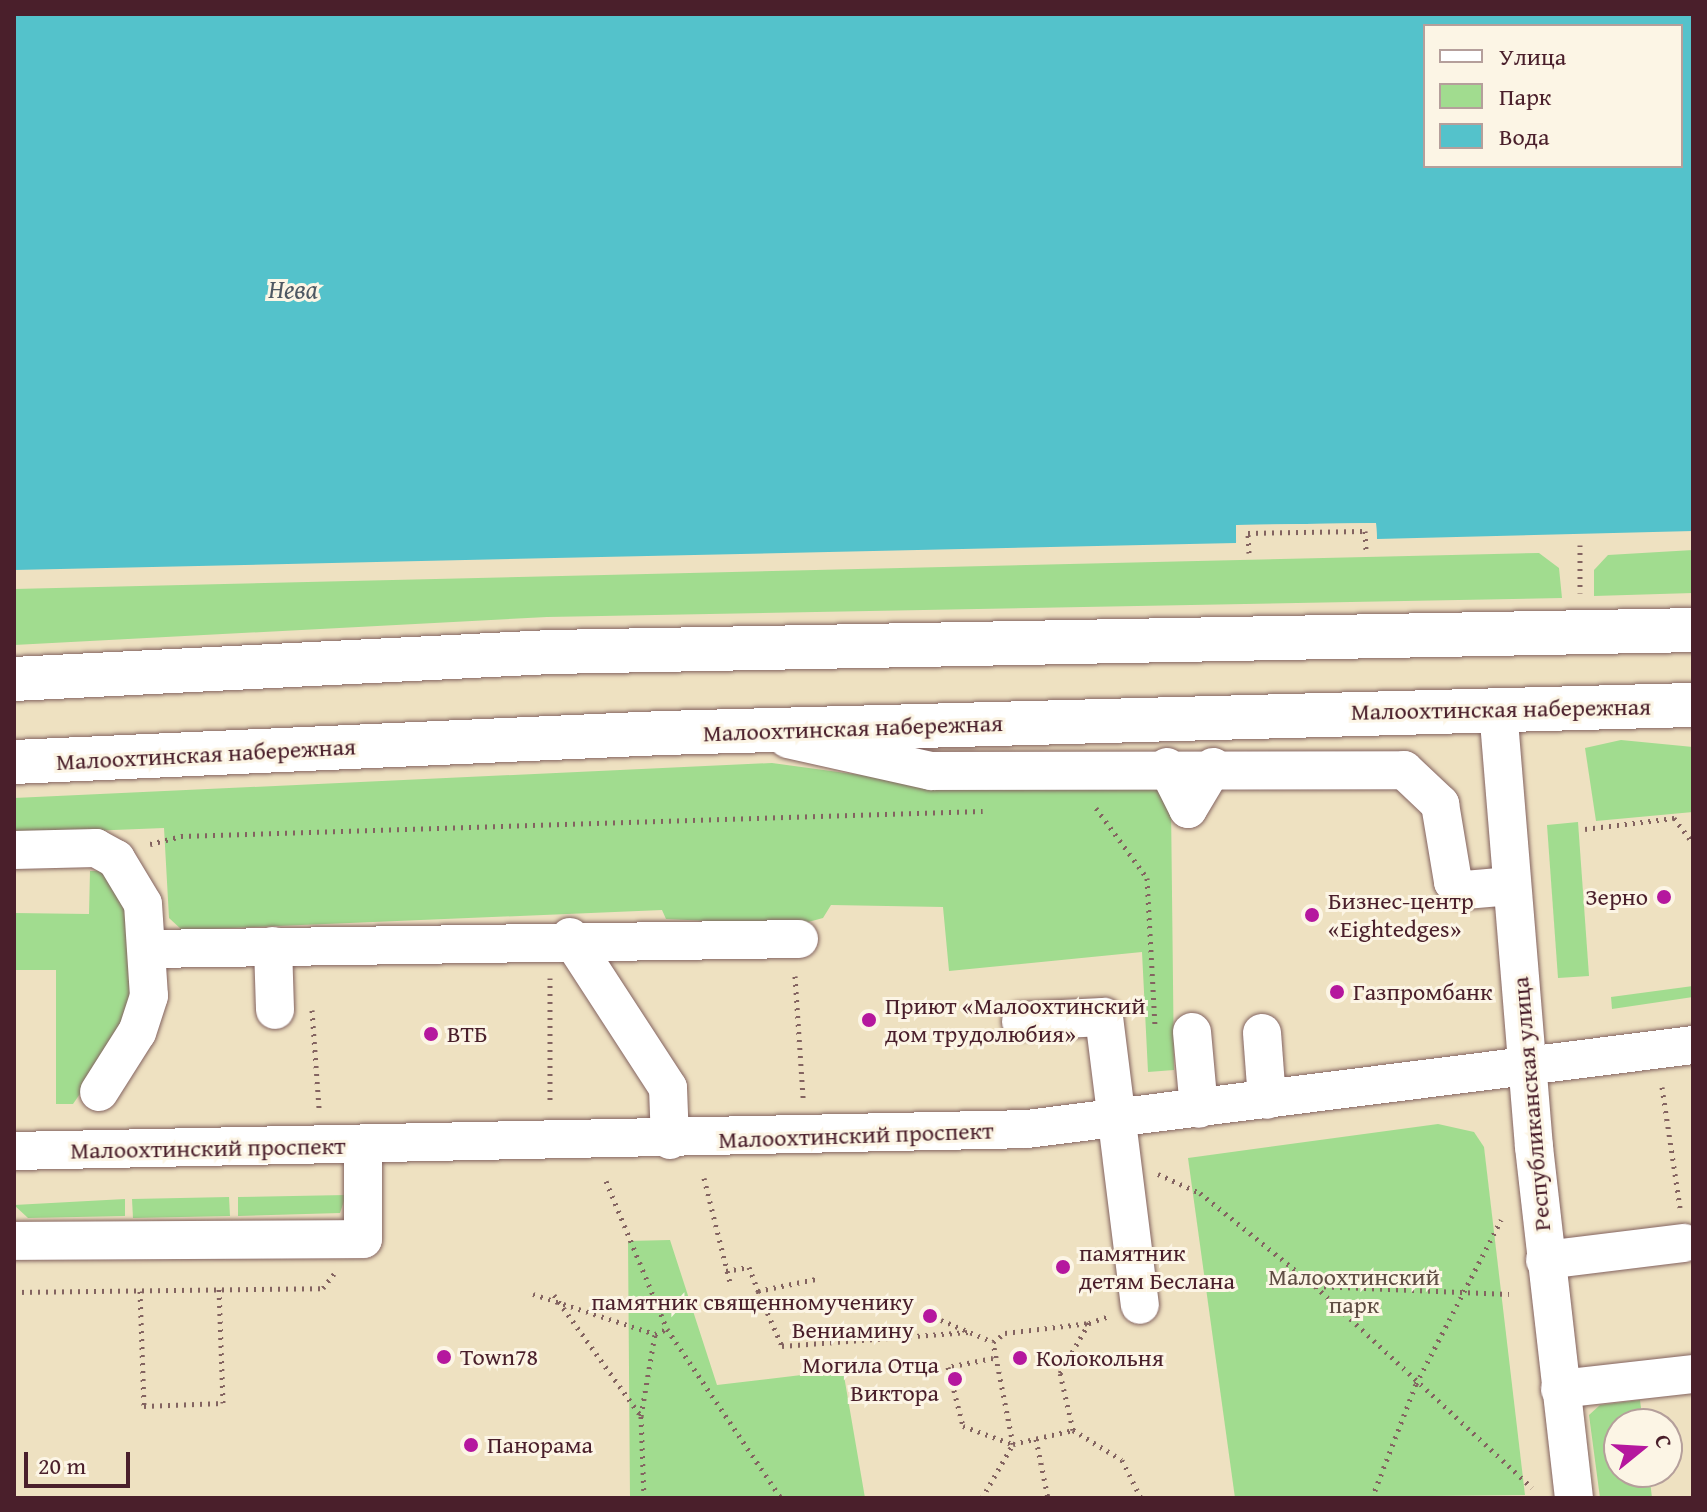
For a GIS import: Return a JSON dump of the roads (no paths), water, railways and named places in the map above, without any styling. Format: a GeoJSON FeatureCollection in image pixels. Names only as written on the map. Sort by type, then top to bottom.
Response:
{"type":"FeatureCollection","features":[{"type":"Feature","properties":{"kind":"main road"},"geometry":{"type":"LineString","coordinates":[[14,679],[551,652],[1693,630]]}},
{"type":"Feature","properties":{"kind":"main road","name":"Малоохтинская набережная"},"geometry":{"type":"LineString","coordinates":[[14,762],[754,731],[1693,705]]}},
{"type":"Feature","properties":{"kind":"street","name":"Республиканская улица"},"geometry":{"type":"LineString","coordinates":[[1498,709],[1545,1260],[1574,1498]]}},
{"type":"Feature","properties":{"kind":"street"},"geometry":{"type":"LineString","coordinates":[[754,731],[931,771],[1167,767],[1404,770],[1440,804],[1453,882],[1465,890],[1511,886]]}},
{"type":"Feature","properties":{"kind":"street"},"geometry":{"type":"LineString","coordinates":[[14,850],[96,848],[116,859],[143,904],[149,949],[149,996],[137,1032],[99,1092]]}},
{"type":"Feature","properties":{"kind":"street"},"geometry":{"type":"LineString","coordinates":[[149,949],[570,937],[796,939]]}},
{"type":"Feature","properties":{"kind":"street"},"geometry":{"type":"LineString","coordinates":[[570,937],[668,1088],[670,1140]]}},
{"type":"Feature","properties":{"kind":"street"},"geometry":{"type":"LineString","coordinates":[[273,946],[275,1010]]}},
{"type":"Feature","properties":{"kind":"street"},"geometry":{"type":"LineString","coordinates":[[1021,1021],[1104,1017],[1114,1120],[1140,1305]]}},
{"type":"Feature","properties":{"kind":"street"},"geometry":{"type":"LineString","coordinates":[[1174,1032],[1199,1109]]}},
{"type":"Feature","properties":{"kind":"street"},"geometry":{"type":"LineString","coordinates":[[1262,1033],[1267,1100]]}},
{"type":"Feature","properties":{"kind":"street","name":"Малоохтинский проспект"},"geometry":{"type":"LineString","coordinates":[[14,1151],[670,1140],[1114,1120],[1693,1045]]}},
{"type":"Feature","properties":{"kind":"street"},"geometry":{"type":"LineString","coordinates":[[14,1241],[363,1239],[363,1146]]}},
{"type":"Feature","properties":{"kind":"street"},"geometry":{"type":"LineString","coordinates":[[1545,1260],[1684,1243]]}},
{"type":"Feature","properties":{"kind":"street"},"geometry":{"type":"LineString","coordinates":[[1560,1389],[1693,1374]]}},
{"type":"Feature","properties":{"kind":"water","name":"Нева"},"geometry":{"type":"Polygon","coordinates":[[[14,14],[1693,14],[1693,531],[1377,539],[1376,523],[1237,525],[1236,543],[14,570],[14,14]]]}},
{"type":"Feature","properties":{"kind":"place","name":"Зерно"},"geometry":{"type":"Point","coordinates":[1664,897]}},
{"type":"Feature","properties":{"kind":"place","name":"Бизнес-центр «Eightedges»"},"geometry":{"type":"Point","coordinates":[1312,915]}},
{"type":"Feature","properties":{"kind":"place","name":"Газпромбанк"},"geometry":{"type":"Point","coordinates":[1337,992]}},
{"type":"Feature","properties":{"kind":"place","name":"Приют «Малоохтинский дом трудолюбия»"},"geometry":{"type":"Point","coordinates":[869,1020]}},
{"type":"Feature","properties":{"kind":"place","name":"ВТБ"},"geometry":{"type":"Point","coordinates":[431,1034]}},
{"type":"Feature","properties":{"kind":"place","name":"памятник детям Беслана"},"geometry":{"type":"Point","coordinates":[1063,1267]}},
{"type":"Feature","properties":{"kind":"place","name":"памятник священномученику Вениамину"},"geometry":{"type":"Point","coordinates":[930,1316]}},
{"type":"Feature","properties":{"kind":"place","name":"Town78"},"geometry":{"type":"Point","coordinates":[444,1357]}},
{"type":"Feature","properties":{"kind":"place","name":"Колокольня"},"geometry":{"type":"Point","coordinates":[1020,1358]}},
{"type":"Feature","properties":{"kind":"place","name":"Могила Отца Виктора"},"geometry":{"type":"Point","coordinates":[955,1379]}},
{"type":"Feature","properties":{"kind":"place","name":"Панорама"},"geometry":{"type":"Point","coordinates":[471,1445]}},
{"type":"Feature","properties":{"kind":"park label","name":"Малоохтинский парк"},"geometry":{"type":"Point","coordinates":[1354,1291]}}]}
